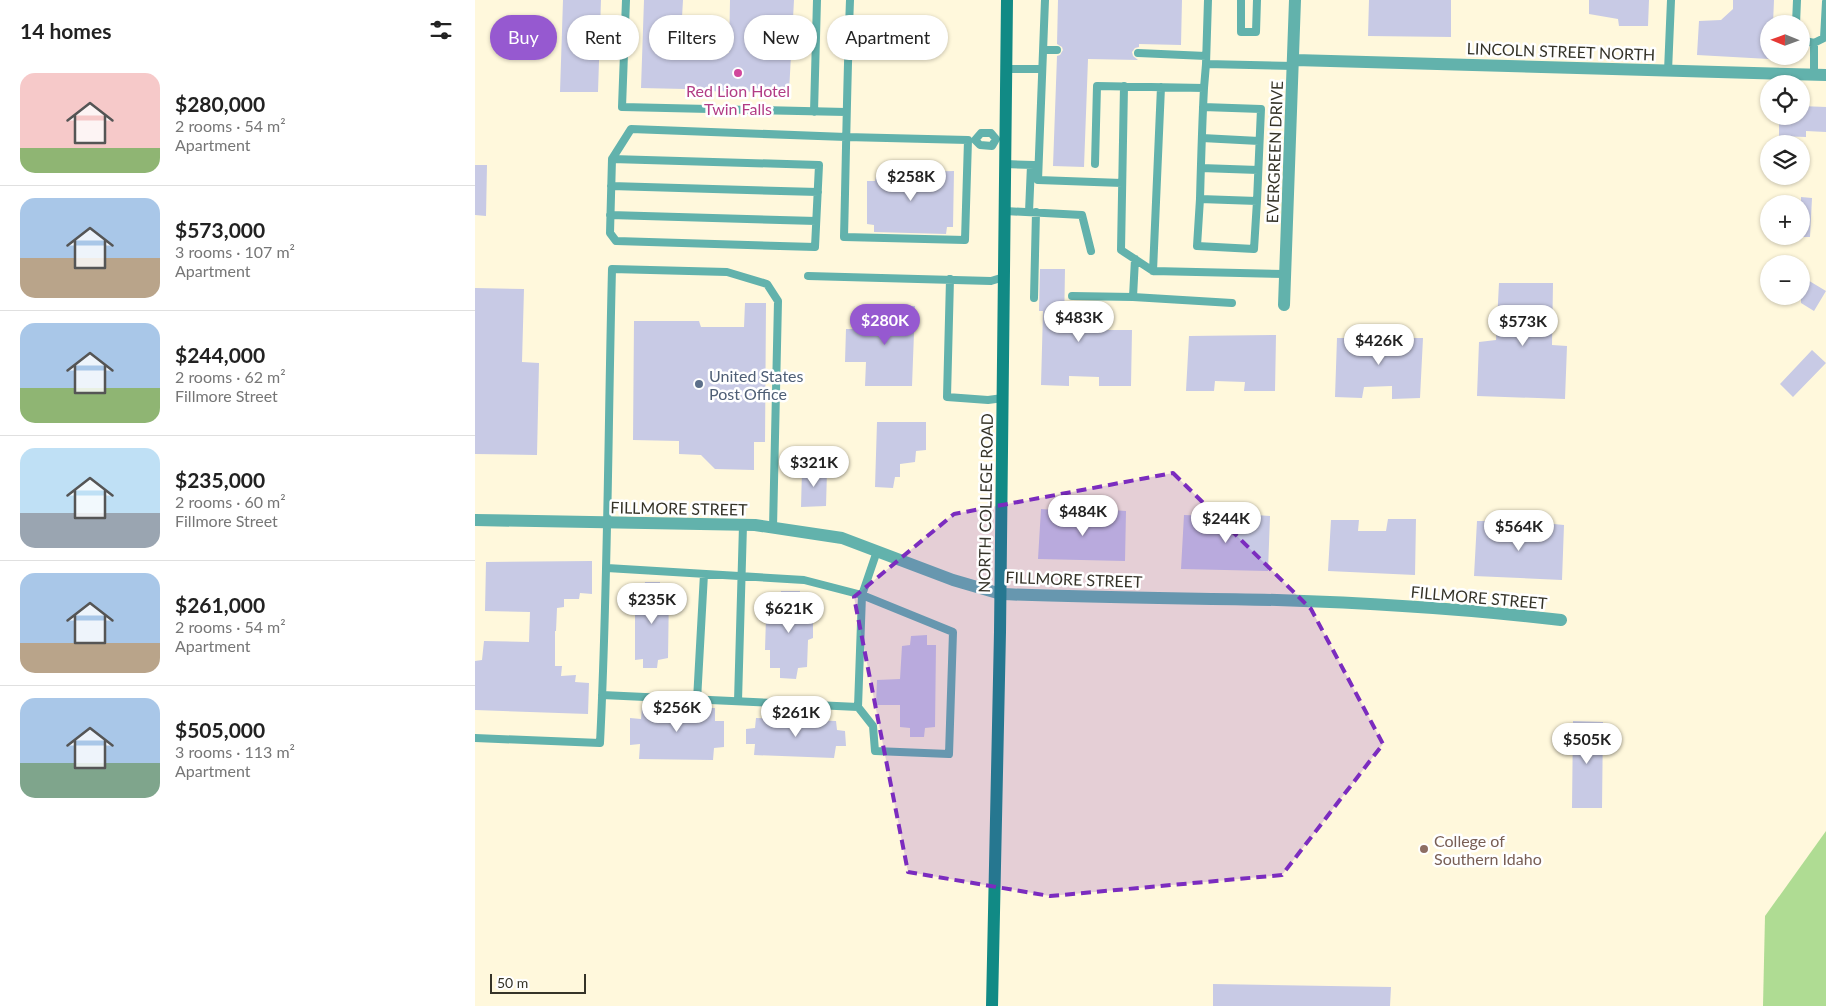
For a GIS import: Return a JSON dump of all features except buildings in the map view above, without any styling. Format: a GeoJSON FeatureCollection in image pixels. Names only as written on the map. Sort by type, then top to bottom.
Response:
{"type":"FeatureCollection","features":[{"type":"Feature","properties":{"kind":"main road","name":"NORTH COLLEGE ROAD"},"geometry":{"type":"LineString","coordinates":[[992,1006],[1001,594],[1005,212],[1005,164],[1001,139],[1007,69],[1007,0]]}},
{"type":"Feature","properties":{"kind":"street","name":"EVERGREEN DRIVE"},"geometry":{"type":"LineString","coordinates":[[1284,305],[1295,0]]}},
{"type":"Feature","properties":{"kind":"street","name":"LINCOLN STREET NORTH"},"geometry":{"type":"LineString","coordinates":[[1294,63],[1820,75]]}},
{"type":"Feature","properties":{"kind":"street","name":"FILLMORE STREET"},"geometry":{"type":"LineString","coordinates":[[475,520],[743,525],[773,528],[842,538],[953,580],[1001,594],[1081,598],[1278,600],[1485,611],[1561,620]]}},
{"type":"Feature","properties":{"kind":"lane"},"geometry":{"type":"LineString","coordinates":[[626,0],[622,107],[845,112]]}},
{"type":"Feature","properties":{"kind":"lane"},"geometry":{"type":"LineString","coordinates":[[814,112],[817,0]]}},
{"type":"Feature","properties":{"kind":"lane"},"geometry":{"type":"LineString","coordinates":[[612,159],[819,165],[815,247],[616,241],[610,233],[612,159],[631,129],[846,137],[972,140],[981,145],[992,146],[1001,139],[991,133],[981,133],[972,140],[965,240],[843,237],[846,137],[845,112],[850,0]]}},
{"type":"Feature","properties":{"kind":"lane"},"geometry":{"type":"LineString","coordinates":[[1034,298],[1032,212],[1045,0]]}},
{"type":"Feature","properties":{"kind":"lane"},"geometry":{"type":"LineString","coordinates":[[1203,107],[1261,109],[1254,249],[1197,246],[1200,199],[1203,107],[1208,0]]}},
{"type":"Feature","properties":{"kind":"lane"},"geometry":{"type":"LineString","coordinates":[[1241,0],[1241,32],[1256,32],[1257,0]]}},
{"type":"Feature","properties":{"kind":"lane"},"geometry":{"type":"LineString","coordinates":[[1669,71],[1671,0]]}},
{"type":"Feature","properties":{"kind":"lane"},"geometry":{"type":"LineString","coordinates":[[1796,15],[1797,0]]}},
{"type":"Feature","properties":{"kind":"lane"},"geometry":{"type":"LineString","coordinates":[[1810,42],[1814,43],[1824,38],[1826,2]]}},
{"type":"Feature","properties":{"kind":"lane"},"geometry":{"type":"LineString","coordinates":[[1814,43],[1820,75]]}},
{"type":"Feature","properties":{"kind":"lane"},"geometry":{"type":"LineString","coordinates":[[1043,50],[1057,50]]}},
{"type":"Feature","properties":{"kind":"lane"},"geometry":{"type":"LineString","coordinates":[[1139,53],[1206,60],[1294,63]]}},
{"type":"Feature","properties":{"kind":"lane"},"geometry":{"type":"LineString","coordinates":[[1007,69],[1042,69]]}},
{"type":"Feature","properties":{"kind":"lane"},"geometry":{"type":"LineString","coordinates":[[1095,164],[1097,86],[1204,88]]}},
{"type":"Feature","properties":{"kind":"lane"},"geometry":{"type":"LineString","coordinates":[[1124,86],[1121,250],[1153,271],[1285,274]]}},
{"type":"Feature","properties":{"kind":"lane"},"geometry":{"type":"LineString","coordinates":[[1153,271],[1161,87]]}},
{"type":"Feature","properties":{"kind":"lane"},"geometry":{"type":"LineString","coordinates":[[1202,138],[1259,142]]}},
{"type":"Feature","properties":{"kind":"lane"},"geometry":{"type":"LineString","coordinates":[[1005,164],[1035,165]]}},
{"type":"Feature","properties":{"kind":"lane"},"geometry":{"type":"LineString","coordinates":[[1035,165],[1038,180],[1122,183]]}},
{"type":"Feature","properties":{"kind":"lane"},"geometry":{"type":"LineString","coordinates":[[1201,168],[1258,170]]}},
{"type":"Feature","properties":{"kind":"lane"},"geometry":{"type":"LineString","coordinates":[[611,186],[818,192]]}},
{"type":"Feature","properties":{"kind":"lane"},"geometry":{"type":"LineString","coordinates":[[1200,199],[1257,201]]}},
{"type":"Feature","properties":{"kind":"lane"},"geometry":{"type":"LineString","coordinates":[[1005,212],[1082,215],[1091,251]]}},
{"type":"Feature","properties":{"kind":"lane"},"geometry":{"type":"LineString","coordinates":[[610,215],[816,221]]}},
{"type":"Feature","properties":{"kind":"lane"},"geometry":{"type":"LineString","coordinates":[[1133,297],[1135,259]]}},
{"type":"Feature","properties":{"kind":"lane"},"geometry":{"type":"LineString","coordinates":[[475,738],[600,743],[607,568],[606,523],[612,269],[727,272],[767,284],[778,301],[773,528]]}},
{"type":"Feature","properties":{"kind":"lane"},"geometry":{"type":"LineString","coordinates":[[808,276],[991,281],[1004,277]]}},
{"type":"Feature","properties":{"kind":"lane"},"geometry":{"type":"LineString","coordinates":[[950,279],[947,397],[988,400],[1003,398]]}},
{"type":"Feature","properties":{"kind":"lane"},"geometry":{"type":"LineString","coordinates":[[1072,296],[1133,297],[1232,303]]}},
{"type":"Feature","properties":{"kind":"lane"},"geometry":{"type":"LineString","coordinates":[[738,701],[743,525]]}},
{"type":"Feature","properties":{"kind":"lane"},"geometry":{"type":"LineString","coordinates":[[607,568],[804,580],[862,595],[953,632],[949,754],[875,751],[873,726],[858,706],[862,595],[877,551]]}},
{"type":"Feature","properties":{"kind":"lane"},"geometry":{"type":"LineString","coordinates":[[697,700],[704,574]]}},
{"type":"Feature","properties":{"kind":"lane"},"geometry":{"type":"LineString","coordinates":[[603,695],[858,706]]}},
{"type":"Feature","properties":{"kind":"highlighted area"},"geometry":{"type":"Polygon","coordinates":[[[1173,473],[1311,609],[1383,744],[1282,875],[1050,896],[908,872],[854,597],[954,514],[1173,473]]]}},
{"type":"Feature","properties":{"kind":"green space"},"geometry":{"type":"Polygon","coordinates":[[[1826,831],[1826,1006],[1763,1006],[1765,916],[1826,831]]]}},
{"type":"Feature","properties":{"kind":"place","name":"Red Lion Hotel Twin Falls"},"geometry":{"type":"Point","coordinates":[738,73]}},
{"type":"Feature","properties":{"kind":"place","name":"United States Post Office"},"geometry":{"type":"Point","coordinates":[699,384]}},
{"type":"Feature","properties":{"kind":"place","name":"College of Southern Idaho"},"geometry":{"type":"Point","coordinates":[1424,849]}}]}
